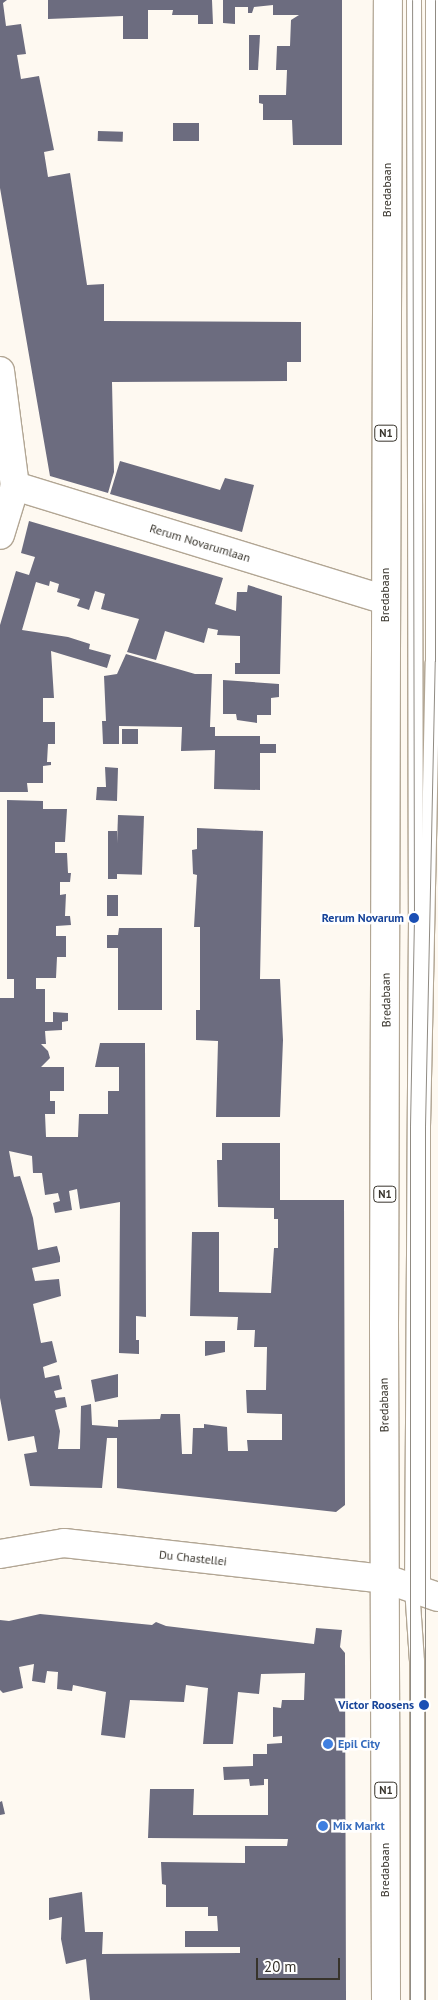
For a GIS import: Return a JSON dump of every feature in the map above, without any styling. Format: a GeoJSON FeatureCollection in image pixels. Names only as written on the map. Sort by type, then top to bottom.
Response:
{"type":"FeatureCollection","features":[{"type":"Feature","properties":{"kind":"main road","name":"Bredabaan"},"geometry":{"type":"LineString","coordinates":[[386,2000],[385,600],[388,0]]}},
{"type":"Feature","properties":{"kind":"main road"},"geometry":{"type":"LineString","coordinates":[[0,375],[15,486],[0,534]]}},
{"type":"Feature","properties":{"kind":"main road","name":"Rerum Novarumlaan"},"geometry":{"type":"LineString","coordinates":[[15,486],[385,600]]}},
{"type":"Feature","properties":{"kind":"main road","name":"Du Chastellei"},"geometry":{"type":"LineString","coordinates":[[1,1547],[64,1543],[386,1579],[424,1592]]}},
{"type":"Feature","properties":{"kind":"lane"},"geometry":{"type":"LineString","coordinates":[[414,0],[416,918],[424,1592]]}},
{"type":"Feature","properties":{"kind":"lane"},"geometry":{"type":"LineString","coordinates":[[417,2000],[417,1661],[424,1592],[422,1126],[433,662],[433,0]]}},
{"type":"Feature","properties":{"kind":"building"},"geometry":{"type":"Polygon","coordinates":[[[0,0],[7,0],[3,3],[6,26],[21,24],[26,54],[17,55],[21,79],[39,76],[54,150],[44,152],[48,177],[70,173],[87,285],[104,284],[104,321],[301,322],[301,362],[287,362],[287,381],[112,382],[114,472],[108,493],[50,476],[0,188],[0,0]]]}},
{"type":"Feature","properties":{"kind":"building"},"geometry":{"type":"Polygon","coordinates":[[[48,0],[212,0],[213,24],[198,24],[198,15],[172,15],[173,10],[148,10],[148,39],[123,39],[123,16],[48,19],[48,0]]]}},
{"type":"Feature","properties":{"kind":"building"},"geometry":{"type":"Polygon","coordinates":[[[223,0],[342,0],[342,145],[293,145],[292,120],[263,120],[263,104],[259,103],[259,95],[286,95],[287,70],[276,70],[277,46],[290,46],[291,20],[299,15],[273,15],[273,5],[254,7],[252,13],[248,13],[248,7],[235,7],[235,24],[223,23],[223,0]]]}},
{"type":"Feature","properties":{"kind":"building"},"geometry":{"type":"Polygon","coordinates":[[[249,35],[260,35],[258,70],[249,70],[249,35]]]}},
{"type":"Feature","properties":{"kind":"building"},"geometry":{"type":"Polygon","coordinates":[[[173,123],[199,123],[199,141],[173,141],[173,123]]]}},
{"type":"Feature","properties":{"kind":"building"},"geometry":{"type":"Polygon","coordinates":[[[98,131],[123,132],[123,142],[98,141],[98,131]]]}},
{"type":"Feature","properties":{"kind":"building"},"geometry":{"type":"Polygon","coordinates":[[[120,461],[220,490],[225,478],[254,485],[242,532],[110,494],[120,461]]]}},
{"type":"Feature","properties":{"kind":"building"},"geometry":{"type":"Polygon","coordinates":[[[29,521],[223,578],[215,604],[236,611],[237,592],[247,592],[248,585],[282,596],[280,674],[235,674],[235,663],[240,663],[240,636],[217,635],[218,630],[208,628],[204,643],[165,631],[156,660],[127,652],[139,619],[101,609],[105,594],[95,591],[89,610],[77,606],[80,599],[57,592],[59,584],[50,581],[49,586],[36,582],[22,630],[68,637],[90,644],[89,649],[111,655],[107,668],[51,651],[54,698],[43,698],[43,722],[55,722],[55,744],[48,744],[47,762],[51,762],[51,765],[43,766],[43,783],[27,783],[28,792],[0,792],[0,625],[16,571],[29,575],[35,557],[21,553],[29,521]]]}},
{"type":"Feature","properties":{"kind":"building"},"geometry":{"type":"Polygon","coordinates":[[[126,654],[195,674],[212,674],[210,727],[215,727],[215,736],[260,736],[260,744],[276,744],[276,753],[260,753],[260,790],[214,789],[215,750],[181,751],[182,727],[119,726],[119,744],[103,744],[102,721],[106,721],[104,676],[117,674],[126,654]]]}},
{"type":"Feature","properties":{"kind":"building"},"geometry":{"type":"Polygon","coordinates":[[[223,680],[279,684],[279,697],[271,698],[271,715],[257,715],[257,723],[237,720],[236,714],[223,714],[223,680]]]}},
{"type":"Feature","properties":{"kind":"building"},"geometry":{"type":"Polygon","coordinates":[[[122,729],[138,729],[138,744],[122,744],[122,729]]]}},
{"type":"Feature","properties":{"kind":"building"},"geometry":{"type":"Polygon","coordinates":[[[105,767],[118,768],[117,801],[96,800],[97,787],[106,787],[105,767]]]}},
{"type":"Feature","properties":{"kind":"building"},"geometry":{"type":"Polygon","coordinates":[[[7,800],[43,801],[43,809],[67,809],[65,842],[55,842],[55,853],[67,853],[68,873],[71,873],[70,882],[60,882],[60,895],[66,894],[65,916],[70,916],[71,925],[56,926],[56,936],[66,936],[66,957],[57,957],[56,978],[36,978],[36,989],[45,989],[45,1022],[53,1022],[53,1012],[68,1013],[68,1021],[62,1022],[62,1030],[45,1031],[46,1044],[41,1044],[48,1051],[50,1058],[41,1067],[64,1067],[64,1091],[50,1091],[50,1101],[55,1101],[55,1114],[45,1114],[46,1137],[78,1137],[79,1114],[108,1114],[108,1091],[119,1091],[119,1067],[95,1067],[100,1043],[145,1043],[146,1317],[136,1316],[136,1340],[139,1340],[139,1354],[119,1353],[120,1202],[80,1209],[77,1189],[69,1191],[72,1210],[55,1213],[53,1203],[60,1201],[58,1193],[45,1195],[42,1173],[33,1173],[32,1156],[9,1151],[14,1177],[20,1176],[33,1218],[38,1250],[57,1246],[60,1257],[60,1262],[32,1268],[35,1281],[59,1279],[61,1296],[33,1304],[41,1343],[52,1341],[57,1362],[43,1367],[45,1378],[59,1375],[62,1389],[54,1391],[56,1398],[65,1397],[67,1407],[55,1410],[60,1431],[58,1449],[80,1449],[81,1406],[91,1404],[92,1425],[118,1427],[118,1420],[160,1419],[161,1414],[180,1414],[182,1454],[192,1454],[193,1428],[204,1428],[204,1424],[227,1427],[228,1451],[248,1451],[247,1440],[282,1440],[282,1414],[247,1413],[246,1390],[266,1390],[267,1347],[254,1347],[255,1330],[237,1330],[238,1317],[190,1316],[192,1232],[219,1232],[219,1292],[271,1293],[274,1248],[278,1248],[278,1219],[274,1219],[274,1208],[218,1207],[217,1160],[222,1160],[222,1143],[280,1143],[280,1200],[344,1200],[345,1505],[336,1512],[117,1488],[117,1438],[107,1438],[102,1488],[30,1486],[24,1454],[37,1452],[34,1436],[8,1441],[0,1398],[0,998],[14,998],[14,979],[7,979],[7,800]]]}},
{"type":"Feature","properties":{"kind":"building"},"geometry":{"type":"Polygon","coordinates":[[[118,815],[144,816],[142,875],[116,874],[118,815]]]}},
{"type":"Feature","properties":{"kind":"building"},"geometry":{"type":"Polygon","coordinates":[[[197,828],[263,831],[260,979],[280,979],[283,1040],[280,1117],[216,1117],[218,1041],[196,1040],[196,1010],[200,1010],[200,927],[194,927],[197,875],[193,874],[192,850],[197,849],[197,828]]]}},
{"type":"Feature","properties":{"kind":"building"},"geometry":{"type":"Polygon","coordinates":[[[108,831],[117,831],[117,879],[108,879],[108,831]]]}},
{"type":"Feature","properties":{"kind":"building"},"geometry":{"type":"Polygon","coordinates":[[[107,895],[118,895],[118,916],[107,916],[107,895]]]}},
{"type":"Feature","properties":{"kind":"building"},"geometry":{"type":"Polygon","coordinates":[[[119,928],[162,928],[162,1010],[118,1010],[118,948],[107,948],[107,935],[118,935],[119,928]]]}},
{"type":"Feature","properties":{"kind":"building"},"geometry":{"type":"Polygon","coordinates":[[[205,1341],[225,1341],[225,1352],[205,1356],[205,1341]]]}},
{"type":"Feature","properties":{"kind":"building"},"geometry":{"type":"Polygon","coordinates":[[[118,1374],[118,1397],[95,1402],[91,1380],[118,1374]]]}},
{"type":"Feature","properties":{"kind":"building"},"geometry":{"type":"Polygon","coordinates":[[[40,1614],[152,1625],[156,1622],[166,1626],[314,1644],[316,1628],[342,1630],[340,1647],[345,1653],[346,2000],[90,2000],[86,1959],[66,1964],[61,1939],[62,1917],[49,1920],[49,1898],[82,1892],[85,1932],[103,1932],[102,1954],[240,1953],[240,1947],[185,1947],[185,1931],[218,1931],[217,1916],[208,1916],[208,1907],[166,1907],[166,1885],[162,1884],[161,1862],[245,1863],[245,1846],[287,1846],[288,1839],[148,1838],[150,1789],[194,1789],[193,1815],[268,1815],[268,1779],[264,1779],[264,1785],[250,1786],[249,1779],[224,1780],[223,1767],[253,1766],[253,1754],[267,1754],[267,1744],[282,1743],[282,1736],[273,1737],[273,1707],[281,1708],[282,1700],[304,1700],[305,1673],[261,1674],[259,1694],[238,1692],[233,1744],[203,1744],[208,1688],[186,1685],[184,1702],[130,1700],[125,1738],[101,1735],[106,1692],[73,1685],[72,1691],[57,1689],[58,1672],[47,1671],[45,1683],[32,1681],[34,1664],[19,1667],[23,1688],[3,1693],[0,1690],[0,1620],[9,1621],[40,1614]]]}},
{"type":"Feature","properties":{"kind":"building"},"geometry":{"type":"Polygon","coordinates":[[[2,1801],[5,1814],[0,1815],[0,1802],[2,1801]]]}},
{"type":"Feature","properties":{"kind":"tram line"},"geometry":{"type":"LineString","coordinates":[[410,2000],[410,1126],[414,918],[412,0]]}},
{"type":"Feature","properties":{"kind":"tram line"},"geometry":{"type":"LineString","coordinates":[[425,2000],[425,1126],[435,661],[435,0]]}},
{"type":"Feature","properties":{"kind":"place","name":"Rerum Novarum"},"geometry":{"type":"Point","coordinates":[414,918]}},
{"type":"Feature","properties":{"kind":"place","name":"Victor Roosens"},"geometry":{"type":"Point","coordinates":[424,1705]}},
{"type":"Feature","properties":{"kind":"place","name":"Epil City"},"geometry":{"type":"Point","coordinates":[328,1744]}},
{"type":"Feature","properties":{"kind":"place","name":"Mix Markt"},"geometry":{"type":"Point","coordinates":[323,1826]}}]}
